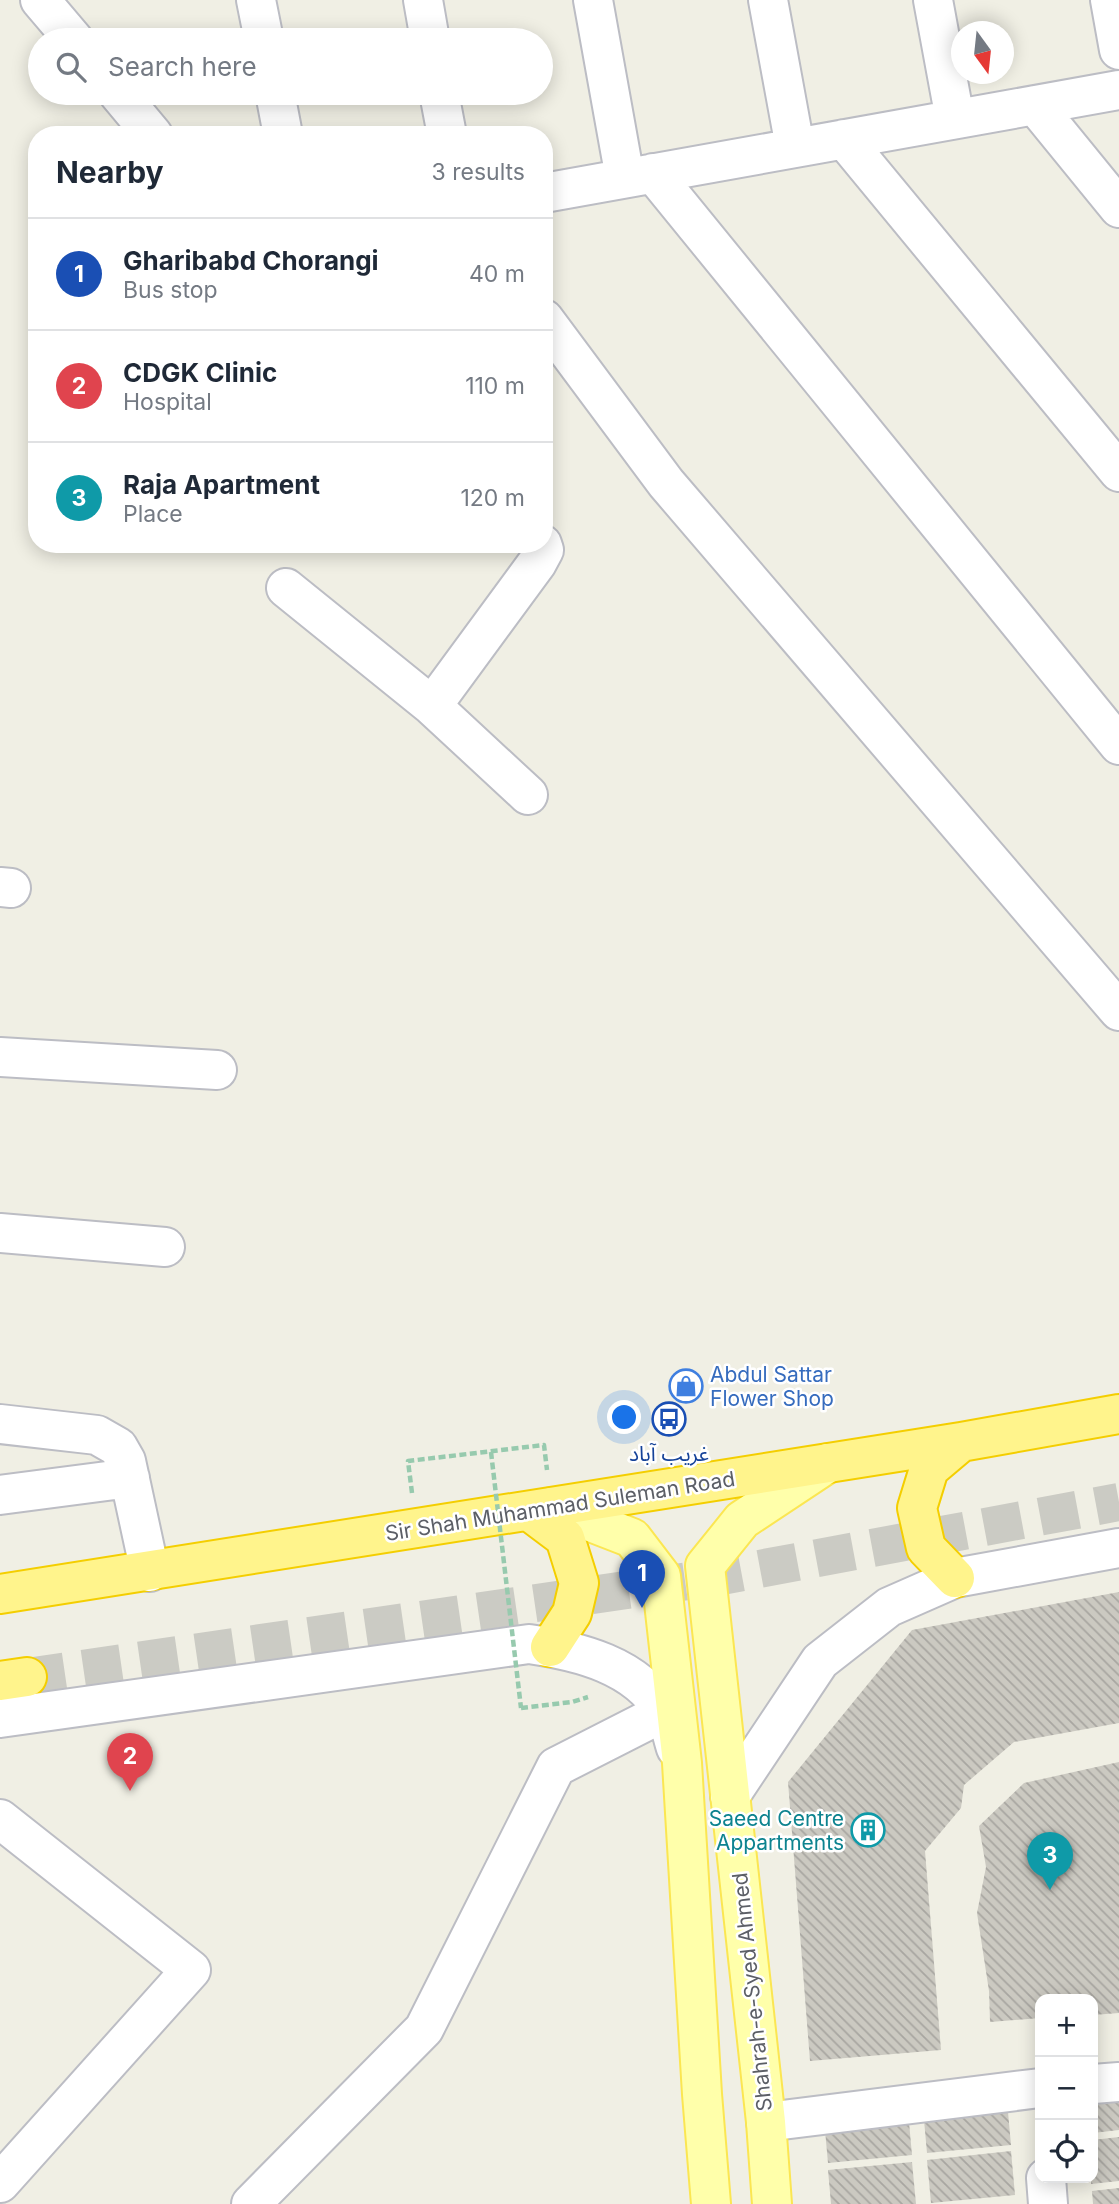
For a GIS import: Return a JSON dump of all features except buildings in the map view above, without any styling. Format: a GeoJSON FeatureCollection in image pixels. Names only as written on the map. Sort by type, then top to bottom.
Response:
{"type":"FeatureCollection","features":[{"type":"Feature","properties":{"kind":"highway","name":"Sir Shah Muhammad Suleman Road"},"geometry":{"type":"LineString","coordinates":[[0,1594],[961,1442],[1119,1413]]}},
{"type":"Feature","properties":{"kind":"highway"},"geometry":{"type":"LineString","coordinates":[[955,1578],[926,1548],[917,1508],[929,1468],[961,1442]]}},
{"type":"Feature","properties":{"kind":"highway"},"geometry":{"type":"LineString","coordinates":[[540,1509],[565,1538],[579,1583],[572,1613],[550,1647]]}},
{"type":"Feature","properties":{"kind":"main road","name":"Shahrah-e-Syed Ahmed"},"geometry":{"type":"LineString","coordinates":[[772,2204],[766,2122],[705,1566],[742,1520],[828,1463]]}},
{"type":"Feature","properties":{"kind":"main road"},"geometry":{"type":"LineString","coordinates":[[540,1509],[632,1538],[661,1576],[682,1763],[702,2094],[712,2204]]}},
{"type":"Feature","properties":{"kind":"street"},"geometry":{"type":"LineString","coordinates":[[40,0],[64,28]]}},
{"type":"Feature","properties":{"kind":"street"},"geometry":{"type":"LineString","coordinates":[[256,0],[262,28]]}},
{"type":"Feature","properties":{"kind":"street"},"geometry":{"type":"LineString","coordinates":[[423,0],[428,28]]}},
{"type":"Feature","properties":{"kind":"street"},"geometry":{"type":"LineString","coordinates":[[593,0],[639,176],[1119,745]]}},
{"type":"Feature","properties":{"kind":"street"},"geometry":{"type":"LineString","coordinates":[[768,0],[795,147]]}},
{"type":"Feature","properties":{"kind":"street"},"geometry":{"type":"LineString","coordinates":[[933,0],[955,120]]}},
{"type":"Feature","properties":{"kind":"street"},"geometry":{"type":"LineString","coordinates":[[1110,0],[1119,50]]}},
{"type":"Feature","properties":{"kind":"street"},"geometry":{"type":"LineString","coordinates":[[553,191],[1119,90]]}},
{"type":"Feature","properties":{"kind":"street"},"geometry":{"type":"LineString","coordinates":[[128,105],[146,126]]}},
{"type":"Feature","properties":{"kind":"street"},"geometry":{"type":"LineString","coordinates":[[277,105],[281,126]]}},
{"type":"Feature","properties":{"kind":"street"},"geometry":{"type":"LineString","coordinates":[[441,105],[445,126]]}},
{"type":"Feature","properties":{"kind":"street"},"geometry":{"type":"LineString","coordinates":[[1035,105],[1119,208]]}},
{"type":"Feature","properties":{"kind":"street"},"geometry":{"type":"LineString","coordinates":[[844,139],[1119,472]]}},
{"type":"Feature","properties":{"kind":"street"},"geometry":{"type":"LineString","coordinates":[[553,330],[666,483],[1119,1011]]}},
{"type":"Feature","properties":{"kind":"street"},"geometry":{"type":"LineString","coordinates":[[432,706],[542,553]]}},
{"type":"Feature","properties":{"kind":"street"},"geometry":{"type":"LineString","coordinates":[[286,588],[432,706],[528,795]]}},
{"type":"Feature","properties":{"kind":"street"},"geometry":{"type":"LineString","coordinates":[[0,1057],[217,1070]]}},
{"type":"Feature","properties":{"kind":"street"},"geometry":{"type":"LineString","coordinates":[[0,1233],[165,1247]]}},
{"type":"Feature","properties":{"kind":"street"},"geometry":{"type":"LineString","coordinates":[[0,1424],[97,1435],[118,1447],[126,1461],[150,1572]]}},
{"type":"Feature","properties":{"kind":"street"},"geometry":{"type":"LineString","coordinates":[[0,1495],[130,1478]]}},
{"type":"Feature","properties":{"kind":"street"},"geometry":{"type":"LineString","coordinates":[[730,1796],[820,1661],[889,1607],[955,1578],[1119,1548]]}},
{"type":"Feature","properties":{"kind":"street"},"geometry":{"type":"LineString","coordinates":[[0,1717],[528,1644],[587,1655],[639,1681],[664,1712],[682,1763]]}},
{"type":"Feature","properties":{"kind":"street"},"geometry":{"type":"LineString","coordinates":[[251,2204],[424,2029],[556,1767],[664,1712]]}},
{"type":"Feature","properties":{"kind":"street"},"geometry":{"type":"LineString","coordinates":[[0,1819],[191,1970],[0,2183]]}},
{"type":"Feature","properties":{"kind":"street"},"geometry":{"type":"LineString","coordinates":[[1098,2084],[1119,2082]]}},
{"type":"Feature","properties":{"kind":"street"},"geometry":{"type":"LineString","coordinates":[[766,2122],[1035,2095]]}},
{"type":"Feature","properties":{"kind":"street"},"geometry":{"type":"LineString","coordinates":[[1046,2183],[1048,2204]]}},
{"type":"Feature","properties":{"kind":"path"},"geometry":{"type":"LineString","coordinates":[[408,1461],[544,1446]]}},
{"type":"Feature","properties":{"kind":"path"},"geometry":{"type":"LineString","coordinates":[[491,1452],[521,1708],[572,1702]]}},
{"type":"Feature","properties":{"kind":"tunnel"},"geometry":{"type":"LineString","coordinates":[[27,1677],[716,1577],[1119,1502]]}},
{"type":"Feature","properties":{"kind":"place","name":"Abdul Sattar Flower Shop"},"geometry":{"type":"Point","coordinates":[686,1386]}},
{"type":"Feature","properties":{"kind":"place","name":"غریب آباد"},"geometry":{"type":"Point","coordinates":[669,1419]}},
{"type":"Feature","properties":{"kind":"place","name":"Gharibabd Chorangi"},"geometry":{"type":"Point","coordinates":[642,1608]}},
{"type":"Feature","properties":{"kind":"place","name":"CDGK Clinic"},"geometry":{"type":"Point","coordinates":[130,1791]}},
{"type":"Feature","properties":{"kind":"place","name":"Saeed Centre Appartments"},"geometry":{"type":"Point","coordinates":[868,1830]}},
{"type":"Feature","properties":{"kind":"place","name":"Raja Apartment"},"geometry":{"type":"Point","coordinates":[1050,1890]}}]}
